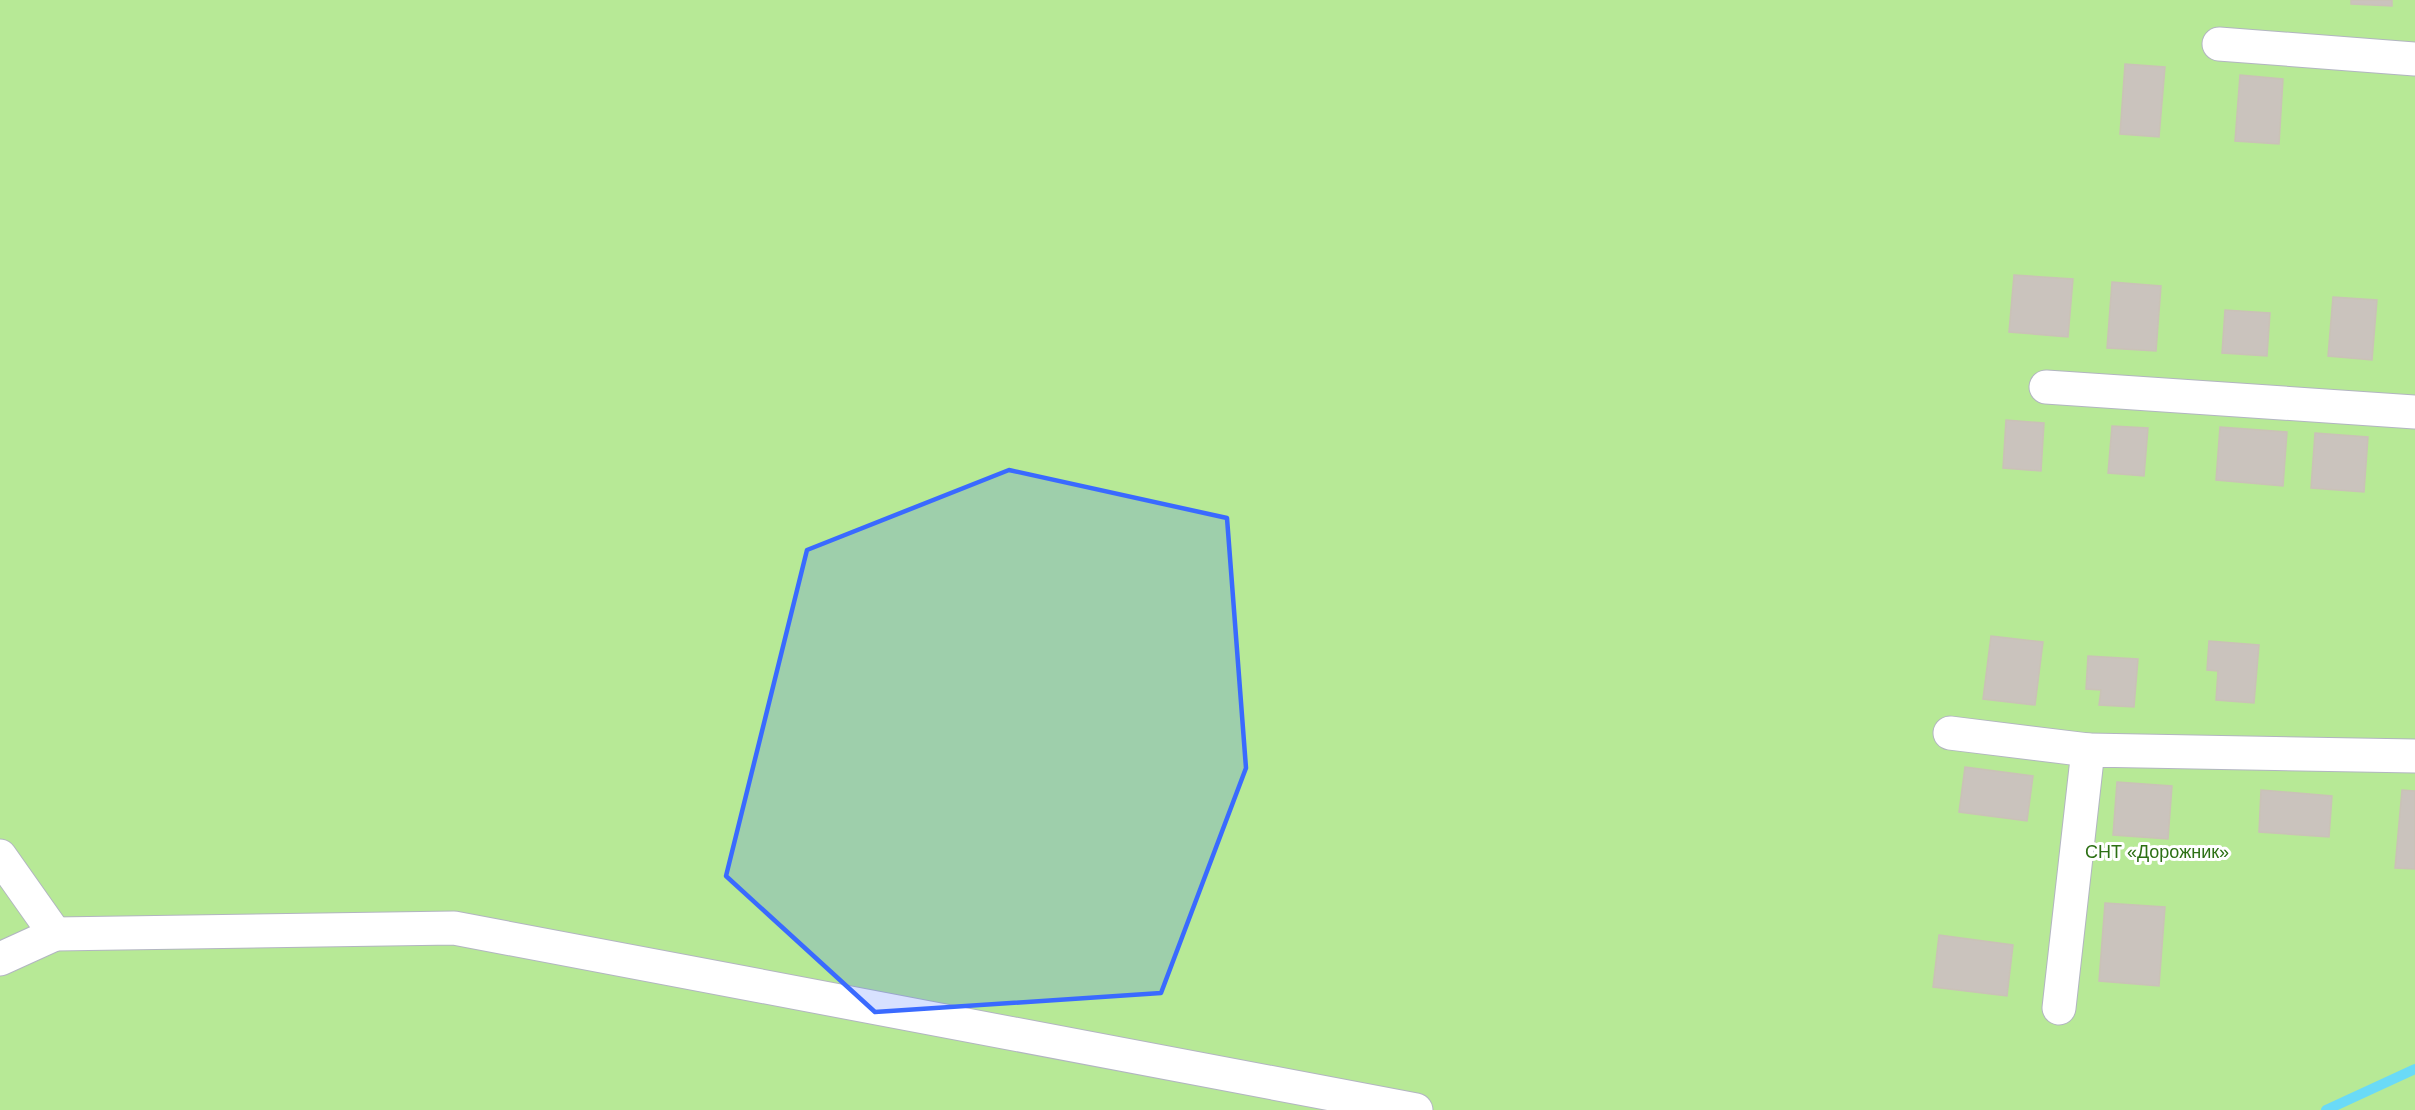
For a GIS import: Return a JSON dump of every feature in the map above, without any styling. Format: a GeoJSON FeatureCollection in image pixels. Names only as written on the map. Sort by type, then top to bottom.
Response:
{"type":"FeatureCollection","features":[{"type":"Feature","properties":{"kind":"lane"},"geometry":{"type":"LineString","coordinates":[[2218,44],[2415,58]]}},
{"type":"Feature","properties":{"kind":"lane"},"geometry":{"type":"LineString","coordinates":[[2046,387],[2415,412]]}},
{"type":"Feature","properties":{"kind":"lane"},"geometry":{"type":"LineString","coordinates":[[1950,733],[2088,750],[2415,756]]}},
{"type":"Feature","properties":{"kind":"lane"},"geometry":{"type":"LineString","coordinates":[[2059,1008],[2088,750]]}},
{"type":"Feature","properties":{"kind":"lane"},"geometry":{"type":"LineString","coordinates":[[0,856],[55,934]]}},
{"type":"Feature","properties":{"kind":"lane"},"geometry":{"type":"LineString","coordinates":[[0,959],[55,934],[454,928],[1416,1110]]}},
{"type":"Feature","properties":{"kind":"highlighted area"},"geometry":{"type":"Polygon","coordinates":[[[1009,470],[1227,518],[1246,768],[1161,993],[875,1012],[726,876],[807,550],[1009,470]]]}},
{"type":"Feature","properties":{"kind":"green space","name":"СНТ «Дорожник»"},"geometry":{"type":"Polygon","coordinates":[[[0,0],[2415,0],[2415,1110],[0,1110],[0,0]]]}},
{"type":"Feature","properties":{"kind":"building"},"geometry":{"type":"Polygon","coordinates":[[[2351,0],[2392,0],[2392,6],[2351,4],[2351,0]]]}},
{"type":"Feature","properties":{"kind":"building"},"geometry":{"type":"Polygon","coordinates":[[[2125,64],[2165,67],[2159,137],[2120,134],[2125,64]]]}},
{"type":"Feature","properties":{"kind":"building"},"geometry":{"type":"Polygon","coordinates":[[[2240,75],[2283,79],[2279,144],[2235,141],[2240,75]]]}},
{"type":"Feature","properties":{"kind":"building"},"geometry":{"type":"Polygon","coordinates":[[[2014,275],[2073,279],[2068,337],[2009,332],[2014,275]]]}},
{"type":"Feature","properties":{"kind":"building"},"geometry":{"type":"Polygon","coordinates":[[[2112,282],[2161,286],[2156,351],[2107,348],[2112,282]]]}},
{"type":"Feature","properties":{"kind":"building"},"geometry":{"type":"Polygon","coordinates":[[[2333,297],[2377,300],[2372,360],[2328,356],[2333,297]]]}},
{"type":"Feature","properties":{"kind":"building"},"geometry":{"type":"Polygon","coordinates":[[[2225,310],[2270,313],[2267,356],[2222,353],[2225,310]]]}},
{"type":"Feature","properties":{"kind":"building"},"geometry":{"type":"Polygon","coordinates":[[[2006,420],[2044,423],[2041,471],[2003,468],[2006,420]]]}},
{"type":"Feature","properties":{"kind":"building"},"geometry":{"type":"Polygon","coordinates":[[[2112,426],[2148,428],[2144,476],[2108,473],[2112,426]]]}},
{"type":"Feature","properties":{"kind":"building"},"geometry":{"type":"Polygon","coordinates":[[[2220,427],[2287,432],[2283,486],[2216,480],[2220,427]]]}},
{"type":"Feature","properties":{"kind":"building"},"geometry":{"type":"Polygon","coordinates":[[[2315,433],[2368,437],[2364,492],[2311,488],[2315,433]]]}},
{"type":"Feature","properties":{"kind":"building"},"geometry":{"type":"Polygon","coordinates":[[[1991,636],[2043,642],[2035,705],[1983,699],[1991,636]]]}},
{"type":"Feature","properties":{"kind":"building"},"geometry":{"type":"Polygon","coordinates":[[[2209,641],[2259,645],[2254,703],[2216,700],[2218,671],[2207,670],[2209,641]]]}},
{"type":"Feature","properties":{"kind":"building"},"geometry":{"type":"Polygon","coordinates":[[[2088,656],[2138,659],[2134,707],[2099,705],[2101,690],[2086,689],[2088,656]]]}},
{"type":"Feature","properties":{"kind":"building"},"geometry":{"type":"Polygon","coordinates":[[[1965,767],[2033,776],[2027,821],[1959,812],[1965,767]]]}},
{"type":"Feature","properties":{"kind":"building"},"geometry":{"type":"Polygon","coordinates":[[[2117,782],[2172,786],[2168,839],[2113,835],[2117,782]]]}},
{"type":"Feature","properties":{"kind":"building"},"geometry":{"type":"Polygon","coordinates":[[[2261,790],[2332,796],[2329,837],[2259,832],[2261,790]]]}},
{"type":"Feature","properties":{"kind":"building"},"geometry":{"type":"Polygon","coordinates":[[[2402,790],[2415,791],[2415,869],[2395,868],[2402,790]]]}},
{"type":"Feature","properties":{"kind":"building"},"geometry":{"type":"Polygon","coordinates":[[[2105,903],[2165,907],[2159,986],[2099,981],[2105,903]]]}},
{"type":"Feature","properties":{"kind":"building"},"geometry":{"type":"Polygon","coordinates":[[[1939,935],[2013,945],[2007,996],[1933,987],[1939,935]]]}},
{"type":"Feature","properties":{"kind":"waterway"},"geometry":{"type":"LineString","coordinates":[[2326,1110],[2415,1069]]}}]}
